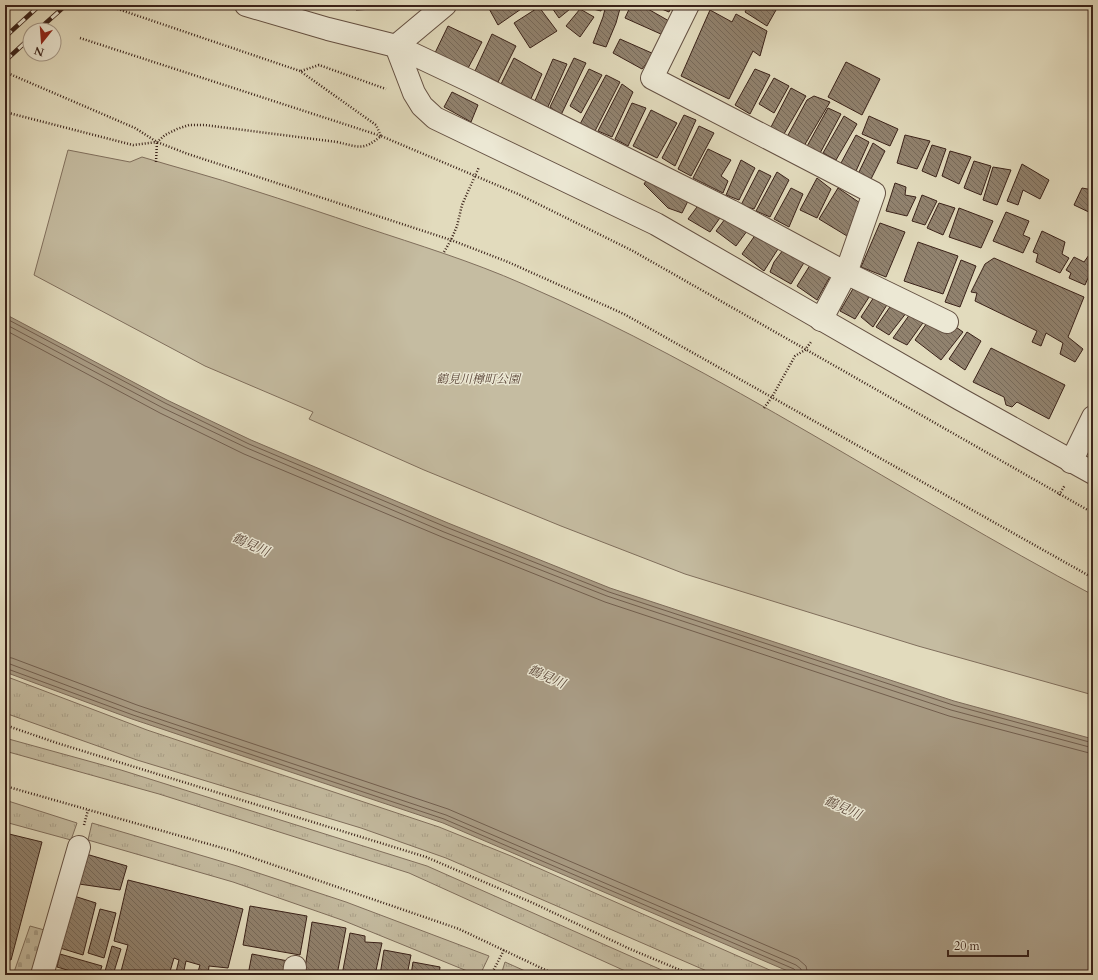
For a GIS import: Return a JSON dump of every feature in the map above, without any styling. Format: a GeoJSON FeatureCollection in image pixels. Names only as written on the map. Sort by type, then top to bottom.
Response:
{"type":"FeatureCollection","features":[{"type":"Feature","properties":{"kind":"street"},"geometry":{"type":"LineString","coordinates":[[246,5],[328,29],[396,46],[470,81],[731,211],[846,273],[947,322]]}},
{"type":"Feature","properties":{"kind":"street"},"geometry":{"type":"LineString","coordinates":[[396,46],[445,5]]}},
{"type":"Feature","properties":{"kind":"street"},"geometry":{"type":"LineString","coordinates":[[688,5],[652,78],[874,193],[846,273],[821,320]]}},
{"type":"Feature","properties":{"kind":"street"},"geometry":{"type":"LineString","coordinates":[[396,46],[414,93],[422,106],[435,118],[656,224],[821,320],[1093,473]]}},
{"type":"Feature","properties":{"kind":"street"},"geometry":{"type":"LineString","coordinates":[[1072,462],[1093,417]]}},
{"type":"Feature","properties":{"kind":"street"},"geometry":{"type":"LineString","coordinates":[[42,975],[79,847]]}},
{"type":"Feature","properties":{"kind":"path"},"geometry":{"type":"LineString","coordinates":[[106,5],[300,71],[376,125],[381,136]]}},
{"type":"Feature","properties":{"kind":"path"},"geometry":{"type":"LineString","coordinates":[[80,38],[381,136],[518,194],[633,251],[1093,513]]}},
{"type":"Feature","properties":{"kind":"path"},"geometry":{"type":"LineString","coordinates":[[300,71],[319,65],[397,93],[405,95],[414,93]]}},
{"type":"Feature","properties":{"kind":"path"},"geometry":{"type":"LineString","coordinates":[[5,72],[135,128],[157,142],[188,154],[451,240],[508,262],[624,314],[1093,578]]}},
{"type":"Feature","properties":{"kind":"path"},"geometry":{"type":"LineString","coordinates":[[5,112],[133,145],[157,142],[165,135],[177,129],[189,126],[205,125],[337,142],[359,147],[370,145],[381,136]]}},
{"type":"Feature","properties":{"kind":"path"},"geometry":{"type":"LineString","coordinates":[[156,162],[157,142]]}},
{"type":"Feature","properties":{"kind":"path"},"geometry":{"type":"LineString","coordinates":[[444,252],[457,226],[462,205],[479,165]]}},
{"type":"Feature","properties":{"kind":"path"},"geometry":{"type":"LineString","coordinates":[[764,408],[772,397],[795,356],[805,350],[811,342]]}},
{"type":"Feature","properties":{"kind":"path"},"geometry":{"type":"LineString","coordinates":[[1059,495],[1065,485]]}},
{"type":"Feature","properties":{"kind":"path"},"geometry":{"type":"LineString","coordinates":[[5,725],[57,743],[426,857],[533,903],[630,949],[692,975]]}},
{"type":"Feature","properties":{"kind":"path"},"geometry":{"type":"LineString","coordinates":[[5,786],[233,851],[458,929],[556,975]]}},
{"type":"Feature","properties":{"kind":"path"},"geometry":{"type":"LineString","coordinates":[[491,975],[504,950]]}},
{"type":"Feature","properties":{"kind":"green space","name":"鶴見川樽町公園"},"geometry":{"type":"Polygon","coordinates":[[[68,150],[130,162],[142,157],[236,185],[444,254],[523,284],[597,318],[669,355],[1093,595],[1093,695],[918,646],[685,574],[561,526],[424,470],[309,419],[313,412],[205,366],[34,275],[68,150]]]}},
{"type":"Feature","properties":{"kind":"green space"},"geometry":{"type":"Polygon","coordinates":[[[5,676],[147,730],[439,827],[511,856],[781,975],[716,975],[446,858],[361,828],[137,760],[5,713],[5,676]]]}},
{"type":"Feature","properties":{"kind":"green space"},"geometry":{"type":"Polygon","coordinates":[[[5,738],[121,770],[427,866],[673,975],[634,975],[409,873],[159,794],[5,751],[5,738]]]}},
{"type":"Feature","properties":{"kind":"green space"},"geometry":{"type":"Polygon","coordinates":[[[5,800],[77,823],[71,840],[5,822],[5,800]]]}},
{"type":"Feature","properties":{"kind":"green space"},"geometry":{"type":"Polygon","coordinates":[[[92,823],[237,866],[346,902],[489,956],[480,975],[477,975],[342,920],[233,882],[88,840],[92,823]]]}},
{"type":"Feature","properties":{"kind":"green space"},"geometry":{"type":"Polygon","coordinates":[[[30,926],[48,931],[35,975],[13,975],[30,926]]]}},
{"type":"Feature","properties":{"kind":"green space"},"geometry":{"type":"Polygon","coordinates":[[[505,962],[534,975],[501,975],[505,962]]]}},
{"type":"Feature","properties":{"kind":"water","name":"鶴見川"},"geometry":{"type":"Polygon","coordinates":[[[5,314],[167,400],[251,440],[448,523],[610,588],[954,701],[1093,739],[1093,975],[797,975],[443,823],[132,719],[5,672],[5,314]]]}},
{"type":"Feature","properties":{"kind":"building"},"geometry":{"type":"Polygon","coordinates":[[[356,5],[374,5],[374,9],[356,10],[356,5]]]}},
{"type":"Feature","properties":{"kind":"building"},"geometry":{"type":"Polygon","coordinates":[[[487,5],[523,5],[524,7],[498,25],[487,5]]]}},
{"type":"Feature","properties":{"kind":"building"},"geometry":{"type":"Polygon","coordinates":[[[550,5],[575,5],[559,18],[550,5]]]}},
{"type":"Feature","properties":{"kind":"building"},"geometry":{"type":"Polygon","coordinates":[[[586,5],[602,5],[601,11],[585,7],[586,5]]]}},
{"type":"Feature","properties":{"kind":"building"},"geometry":{"type":"Polygon","coordinates":[[[606,5],[621,5],[616,23],[606,47],[593,43],[606,5]]]}},
{"type":"Feature","properties":{"kind":"building"},"geometry":{"type":"Polygon","coordinates":[[[631,5],[641,5],[669,21],[663,35],[625,18],[631,5]]]}},
{"type":"Feature","properties":{"kind":"building"},"geometry":{"type":"Polygon","coordinates":[[[652,5],[672,5],[669,12],[652,5]]]}},
{"type":"Feature","properties":{"kind":"building"},"geometry":{"type":"Polygon","coordinates":[[[749,5],[767,5],[776,10],[767,26],[745,12],[749,5]]]}},
{"type":"Feature","properties":{"kind":"building"},"geometry":{"type":"Polygon","coordinates":[[[539,7],[557,31],[530,48],[514,23],[539,7]]]}},
{"type":"Feature","properties":{"kind":"building"},"geometry":{"type":"Polygon","coordinates":[[[580,9],[594,17],[580,37],[566,26],[580,9]]]}},
{"type":"Feature","properties":{"kind":"building"},"geometry":{"type":"Polygon","coordinates":[[[710,10],[732,22],[736,14],[767,31],[760,56],[753,51],[729,99],[681,76],[710,10]]]}},
{"type":"Feature","properties":{"kind":"building"},"geometry":{"type":"Polygon","coordinates":[[[448,26],[482,42],[466,72],[434,55],[448,26]]]}},
{"type":"Feature","properties":{"kind":"building"},"geometry":{"type":"Polygon","coordinates":[[[492,34],[516,46],[498,82],[475,71],[492,34]]]}},
{"type":"Feature","properties":{"kind":"building"},"geometry":{"type":"Polygon","coordinates":[[[620,39],[654,54],[642,69],[613,53],[620,39]]]}},
{"type":"Feature","properties":{"kind":"building"},"geometry":{"type":"Polygon","coordinates":[[[514,58],[542,74],[529,103],[500,86],[514,58]]]}},
{"type":"Feature","properties":{"kind":"building"},"geometry":{"type":"Polygon","coordinates":[[[574,58],[586,63],[561,115],[550,107],[574,58]]]}},
{"type":"Feature","properties":{"kind":"building"},"geometry":{"type":"Polygon","coordinates":[[[553,59],[567,64],[547,109],[534,103],[553,59]]]}},
{"type":"Feature","properties":{"kind":"building"},"geometry":{"type":"Polygon","coordinates":[[[846,62],[880,79],[862,115],[828,97],[846,62]]]}},
{"type":"Feature","properties":{"kind":"building"},"geometry":{"type":"Polygon","coordinates":[[[589,69],[602,75],[581,113],[570,106],[589,69]]]}},
{"type":"Feature","properties":{"kind":"building"},"geometry":{"type":"Polygon","coordinates":[[[755,69],[770,75],[750,114],[735,105],[755,69]]]}},
{"type":"Feature","properties":{"kind":"building"},"geometry":{"type":"Polygon","coordinates":[[[606,75],[620,82],[594,133],[579,126],[606,75]]]}},
{"type":"Feature","properties":{"kind":"building"},"geometry":{"type":"Polygon","coordinates":[[[774,78],[789,86],[774,113],[759,104],[774,78]]]}},
{"type":"Feature","properties":{"kind":"building"},"geometry":{"type":"Polygon","coordinates":[[[622,84],[633,92],[612,137],[598,131],[622,84]]]}},
{"type":"Feature","properties":{"kind":"building"},"geometry":{"type":"Polygon","coordinates":[[[791,88],[806,96],[784,134],[771,127],[791,88]]]}},
{"type":"Feature","properties":{"kind":"building"},"geometry":{"type":"Polygon","coordinates":[[[452,92],[478,105],[471,122],[444,107],[452,92]]]}},
{"type":"Feature","properties":{"kind":"building"},"geometry":{"type":"Polygon","coordinates":[[[814,96],[830,102],[804,146],[787,137],[807,100],[814,96]]]}},
{"type":"Feature","properties":{"kind":"building"},"geometry":{"type":"Polygon","coordinates":[[[632,103],[646,108],[628,146],[615,139],[632,103]]]}},
{"type":"Feature","properties":{"kind":"building"},"geometry":{"type":"Polygon","coordinates":[[[828,108],[841,114],[818,157],[805,150],[828,108]]]}},
{"type":"Feature","properties":{"kind":"building"},"geometry":{"type":"Polygon","coordinates":[[[651,110],[677,123],[657,158],[633,146],[651,110]]]}},
{"type":"Feature","properties":{"kind":"building"},"geometry":{"type":"Polygon","coordinates":[[[684,115],[696,120],[675,166],[662,158],[684,115]]]}},
{"type":"Feature","properties":{"kind":"building"},"geometry":{"type":"Polygon","coordinates":[[[844,116],[857,124],[836,160],[823,153],[844,116]]]}},
{"type":"Feature","properties":{"kind":"building"},"geometry":{"type":"Polygon","coordinates":[[[869,116],[898,129],[890,146],[862,134],[869,116]]]}},
{"type":"Feature","properties":{"kind":"building"},"geometry":{"type":"Polygon","coordinates":[[[699,126],[714,133],[691,176],[678,169],[699,126]]]}},
{"type":"Feature","properties":{"kind":"building"},"geometry":{"type":"Polygon","coordinates":[[[856,135],[869,142],[856,171],[841,163],[856,135]]]}},
{"type":"Feature","properties":{"kind":"building"},"geometry":{"type":"Polygon","coordinates":[[[905,135],[930,141],[917,169],[897,163],[905,135]]]}},
{"type":"Feature","properties":{"kind":"building"},"geometry":{"type":"Polygon","coordinates":[[[873,143],[885,151],[870,181],[858,174],[873,143]]]}},
{"type":"Feature","properties":{"kind":"building"},"geometry":{"type":"Polygon","coordinates":[[[932,145],[946,149],[936,177],[922,171],[932,145]]]}},
{"type":"Feature","properties":{"kind":"building"},"geometry":{"type":"Polygon","coordinates":[[[708,149],[731,160],[721,176],[728,181],[723,193],[693,178],[708,149]]]}},
{"type":"Feature","properties":{"kind":"building"},"geometry":{"type":"Polygon","coordinates":[[[950,151],[971,157],[959,184],[942,176],[950,151]]]}},
{"type":"Feature","properties":{"kind":"building"},"geometry":{"type":"Polygon","coordinates":[[[741,160],[755,168],[739,200],[726,195],[741,160]]]}},
{"type":"Feature","properties":{"kind":"building"},"geometry":{"type":"Polygon","coordinates":[[[974,161],[991,166],[981,195],[964,188],[974,161]]]}},
{"type":"Feature","properties":{"kind":"building"},"geometry":{"type":"Polygon","coordinates":[[[1022,164],[1049,180],[1040,199],[1023,190],[1018,205],[1007,201],[1022,164]]]}},
{"type":"Feature","properties":{"kind":"building"},"geometry":{"type":"Polygon","coordinates":[[[993,167],[1011,170],[997,205],[983,200],[993,167]]]}},
{"type":"Feature","properties":{"kind":"building"},"geometry":{"type":"Polygon","coordinates":[[[759,170],[771,176],[754,209],[741,205],[759,170]]]}},
{"type":"Feature","properties":{"kind":"building"},"geometry":{"type":"Polygon","coordinates":[[[777,172],[789,180],[770,217],[756,211],[777,172]]]}},
{"type":"Feature","properties":{"kind":"building"},"geometry":{"type":"Polygon","coordinates":[[[649,176],[691,195],[682,213],[668,208],[644,184],[649,176]]]}},
{"type":"Feature","properties":{"kind":"building"},"geometry":{"type":"Polygon","coordinates":[[[817,178],[831,189],[817,218],[800,210],[817,178]]]}},
{"type":"Feature","properties":{"kind":"building"},"geometry":{"type":"Polygon","coordinates":[[[895,183],[906,187],[905,195],[916,197],[907,216],[886,211],[895,183]]]}},
{"type":"Feature","properties":{"kind":"building"},"geometry":{"type":"Polygon","coordinates":[[[791,188],[803,194],[789,227],[774,219],[791,188]]]}},
{"type":"Feature","properties":{"kind":"building"},"geometry":{"type":"Polygon","coordinates":[[[838,188],[863,205],[847,236],[819,219],[838,188]]]}},
{"type":"Feature","properties":{"kind":"building"},"geometry":{"type":"Polygon","coordinates":[[[1082,188],[1093,190],[1091,198],[1093,199],[1093,214],[1074,205],[1082,188]]]}},
{"type":"Feature","properties":{"kind":"building"},"geometry":{"type":"Polygon","coordinates":[[[922,195],[937,201],[925,225],[912,221],[922,195]]]}},
{"type":"Feature","properties":{"kind":"building"},"geometry":{"type":"Polygon","coordinates":[[[700,203],[722,215],[710,232],[688,219],[700,203]]]}},
{"type":"Feature","properties":{"kind":"building"},"geometry":{"type":"Polygon","coordinates":[[[939,203],[955,208],[943,235],[927,228],[939,203]]]}},
{"type":"Feature","properties":{"kind":"building"},"geometry":{"type":"Polygon","coordinates":[[[959,208],[993,221],[981,248],[949,237],[959,208]]]}},
{"type":"Feature","properties":{"kind":"building"},"geometry":{"type":"Polygon","coordinates":[[[1006,212],[1029,221],[1023,235],[1030,238],[1023,253],[993,241],[1006,212]]]}},
{"type":"Feature","properties":{"kind":"building"},"geometry":{"type":"Polygon","coordinates":[[[728,215],[750,227],[736,246],[716,231],[728,215]]]}},
{"type":"Feature","properties":{"kind":"building"},"geometry":{"type":"Polygon","coordinates":[[[880,223],[905,232],[886,277],[861,267],[880,223]]]}},
{"type":"Feature","properties":{"kind":"building"},"geometry":{"type":"Polygon","coordinates":[[[1042,231],[1065,242],[1062,254],[1069,258],[1060,273],[1036,262],[1038,254],[1033,252],[1042,231]]]}},
{"type":"Feature","properties":{"kind":"building"},"geometry":{"type":"Polygon","coordinates":[[[756,234],[778,249],[764,271],[742,254],[756,234]]]}},
{"type":"Feature","properties":{"kind":"building"},"geometry":{"type":"Polygon","coordinates":[[[918,242],[958,256],[943,294],[904,281],[918,242]]]}},
{"type":"Feature","properties":{"kind":"building"},"geometry":{"type":"Polygon","coordinates":[[[783,250],[805,261],[791,284],[770,272],[774,262],[783,250]]]}},
{"type":"Feature","properties":{"kind":"building"},"geometry":{"type":"Polygon","coordinates":[[[1089,255],[1093,257],[1093,280],[1088,278],[1085,285],[1069,278],[1071,273],[1066,270],[1074,257],[1084,262],[1089,255]]]}},
{"type":"Feature","properties":{"kind":"building"},"geometry":{"type":"Polygon","coordinates":[[[994,258],[1084,297],[1068,337],[1083,349],[1075,362],[1060,354],[1063,343],[1046,333],[1041,346],[1032,342],[1037,331],[975,301],[977,293],[971,292],[985,264],[994,258]]]}},
{"type":"Feature","properties":{"kind":"building"},"geometry":{"type":"Polygon","coordinates":[[[961,260],[976,266],[960,307],[945,302],[961,260]]]}},
{"type":"Feature","properties":{"kind":"building"},"geometry":{"type":"Polygon","coordinates":[[[812,262],[832,273],[817,300],[797,286],[812,262]]]}},
{"type":"Feature","properties":{"kind":"building"},"geometry":{"type":"Polygon","coordinates":[[[854,287],[871,294],[855,319],[840,311],[854,287]]]}},
{"type":"Feature","properties":{"kind":"building"},"geometry":{"type":"Polygon","coordinates":[[[876,294],[890,300],[873,327],[861,317],[876,294]]]}},
{"type":"Feature","properties":{"kind":"building"},"geometry":{"type":"Polygon","coordinates":[[[892,304],[907,312],[889,335],[876,327],[892,304]]]}},
{"type":"Feature","properties":{"kind":"building"},"geometry":{"type":"Polygon","coordinates":[[[910,314],[925,320],[907,345],[893,338],[910,314]]]}},
{"type":"Feature","properties":{"kind":"building"},"geometry":{"type":"Polygon","coordinates":[[[929,320],[953,325],[963,332],[941,360],[915,340],[929,320]]]}},
{"type":"Feature","properties":{"kind":"building"},"geometry":{"type":"Polygon","coordinates":[[[967,332],[981,341],[965,370],[949,359],[967,332]]]}},
{"type":"Feature","properties":{"kind":"building"},"geometry":{"type":"Polygon","coordinates":[[[991,348],[1065,385],[1049,419],[1017,402],[1012,407],[1006,405],[1004,397],[973,382],[991,348]]]}},
{"type":"Feature","properties":{"kind":"building"},"geometry":{"type":"Polygon","coordinates":[[[5,833],[42,842],[11,960],[5,958],[5,833]]]}},
{"type":"Feature","properties":{"kind":"building"},"geometry":{"type":"Polygon","coordinates":[[[86,854],[127,866],[120,890],[79,884],[86,854]]]}},
{"type":"Feature","properties":{"kind":"building"},"geometry":{"type":"Polygon","coordinates":[[[128,880],[243,909],[228,968],[209,966],[208,975],[197,975],[200,965],[186,961],[183,975],[176,972],[179,960],[174,958],[169,975],[120,975],[128,945],[114,941],[128,880]]]}},
{"type":"Feature","properties":{"kind":"building"},"geometry":{"type":"Polygon","coordinates":[[[74,896],[96,903],[83,955],[60,948],[74,896]]]}},
{"type":"Feature","properties":{"kind":"building"},"geometry":{"type":"Polygon","coordinates":[[[250,906],[307,916],[300,955],[243,945],[250,906]]]}},
{"type":"Feature","properties":{"kind":"building"},"geometry":{"type":"Polygon","coordinates":[[[100,909],[116,913],[104,958],[88,953],[100,909]]]}},
{"type":"Feature","properties":{"kind":"building"},"geometry":{"type":"Polygon","coordinates":[[[312,922],[346,928],[337,975],[304,975],[312,922]]]}},
{"type":"Feature","properties":{"kind":"building"},"geometry":{"type":"Polygon","coordinates":[[[350,933],[365,936],[365,942],[382,943],[375,975],[342,975],[350,933]]]}},
{"type":"Feature","properties":{"kind":"building"},"geometry":{"type":"Polygon","coordinates":[[[112,946],[121,949],[113,975],[104,975],[112,946]]]}},
{"type":"Feature","properties":{"kind":"building"},"geometry":{"type":"Polygon","coordinates":[[[384,950],[411,955],[407,975],[380,975],[384,950]]]}},
{"type":"Feature","properties":{"kind":"building"},"geometry":{"type":"Polygon","coordinates":[[[60,954],[102,966],[99,975],[84,975],[57,967],[60,954]]]}},
{"type":"Feature","properties":{"kind":"building"},"geometry":{"type":"Polygon","coordinates":[[[252,954],[288,961],[285,975],[248,975],[252,954]]]}},
{"type":"Feature","properties":{"kind":"building"},"geometry":{"type":"Polygon","coordinates":[[[413,962],[440,967],[439,975],[411,975],[413,962]]]}},
{"type":"Feature","properties":{"kind":"railway"},"geometry":{"type":"LineString","coordinates":[[5,37],[40,5]]}},
{"type":"Feature","properties":{"kind":"railway"},"geometry":{"type":"LineString","coordinates":[[47,22],[66,5]]}},
{"type":"Feature","properties":{"kind":"railway"},"geometry":{"type":"LineString","coordinates":[[5,61],[22,45]]}}]}
